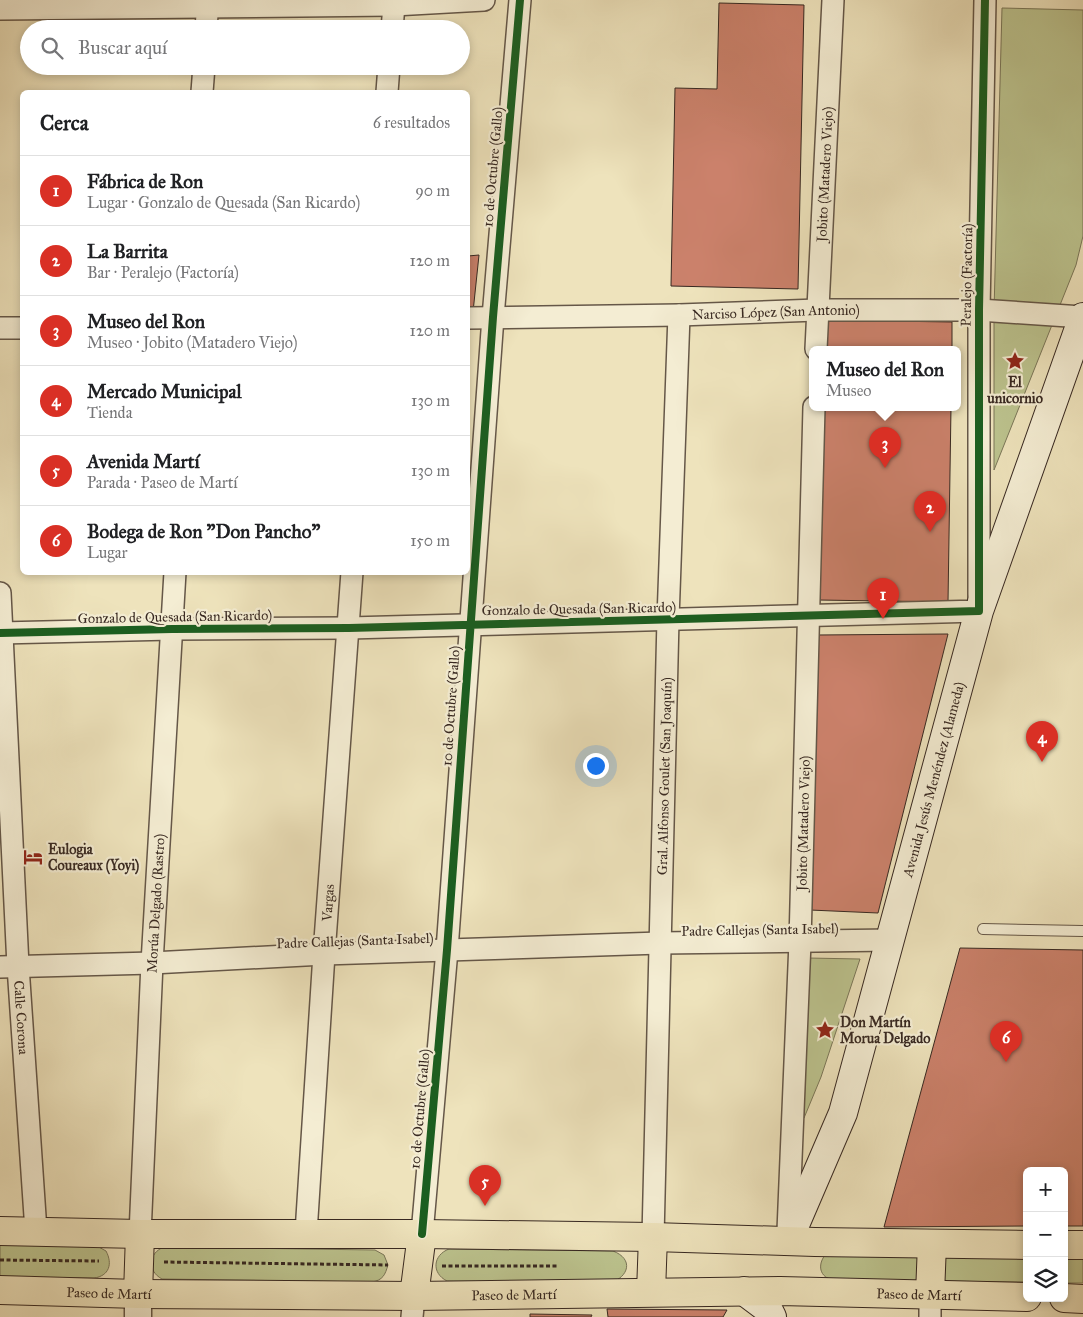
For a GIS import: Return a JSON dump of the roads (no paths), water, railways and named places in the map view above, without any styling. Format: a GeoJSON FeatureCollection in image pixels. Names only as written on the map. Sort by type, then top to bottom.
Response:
{"type":"FeatureCollection","features":[{"type":"Feature","properties":{"kind":"main road","name":"Avenida Jesús Menéndez (Alameda)"},"geometry":{"type":"LineString","coordinates":[[788,1241],[843,1113],[979,611],[1083,317]]}},
{"type":"Feature","properties":{"kind":"main road"},"geometry":{"type":"LineString","coordinates":[[0,1231],[140,1234],[422,1234],[1023,1245]]}},
{"type":"Feature","properties":{"kind":"main road"},"geometry":{"type":"LineString","coordinates":[[138,1305],[140,1234]]}},
{"type":"Feature","properties":{"kind":"main road"},"geometry":{"type":"LineString","coordinates":[[413,1306],[422,1234]]}},
{"type":"Feature","properties":{"kind":"main road"},"geometry":{"type":"LineString","coordinates":[[651,1292],[653,1238]]}},
{"type":"Feature","properties":{"kind":"main road"},"geometry":{"type":"LineString","coordinates":[[930,1305],[932,1244]]}},
{"type":"Feature","properties":{"kind":"main road"},"geometry":{"type":"LineString","coordinates":[[1068,1245],[1083,1245]]}},
{"type":"Feature","properties":{"kind":"main road","name":"Paseo de Martí"},"geometry":{"type":"LineString","coordinates":[[0,1290],[138,1305],[413,1306],[651,1292],[744,1291],[930,1305],[1023,1297]]}},
{"type":"Feature","properties":{"kind":"main road"},"geometry":{"type":"LineString","coordinates":[[744,1291],[768,1309],[772,1317]]}},
{"type":"Feature","properties":{"kind":"main road"},"geometry":{"type":"LineString","coordinates":[[1068,1298],[1083,1299]]}},
{"type":"Feature","properties":{"kind":"street"},"geometry":{"type":"LineString","coordinates":[[0,9],[208,3],[394,4],[484,0]]}},
{"type":"Feature","properties":{"kind":"street","name":"10 de Octubre (Gallo)"},"geometry":{"type":"LineString","coordinates":[[422,1234],[447,950],[492,317],[520,0]]}},
{"type":"Feature","properties":{"kind":"street","name":"Jobito (Matadero Viejo)"},"geometry":{"type":"LineString","coordinates":[[816,346],[833,0]]}},
{"type":"Feature","properties":{"kind":"street","name":"Peralejo (Factoría)"},"geometry":{"type":"LineString","coordinates":[[979,611],[979,310],[985,0]]}},
{"type":"Feature","properties":{"kind":"street"},"geometry":{"type":"LineString","coordinates":[[207,20],[208,3]]}},
{"type":"Feature","properties":{"kind":"street"},"geometry":{"type":"LineString","coordinates":[[393,20],[394,4]]}},
{"type":"Feature","properties":{"kind":"street"},"geometry":{"type":"LineString","coordinates":[[202,90],[203,75]]}},
{"type":"Feature","properties":{"kind":"street"},"geometry":{"type":"LineString","coordinates":[[387,90],[388,75]]}},
{"type":"Feature","properties":{"kind":"street","name":"Narciso López (San Antonio)"},"geometry":{"type":"LineString","coordinates":[[470,318],[679,315],[817,310],[979,310],[1083,317]]}},
{"type":"Feature","properties":{"kind":"street","name":"Gral. Alfonso Goulet (San Joaquín)"},"geometry":{"type":"LineString","coordinates":[[653,1238],[668,619],[679,315]]}},
{"type":"Feature","properties":{"kind":"street"},"geometry":{"type":"LineString","coordinates":[[0,328],[20,328]]}},
{"type":"Feature","properties":{"kind":"street","name":"Jobito (Matadero Viejo)"},"geometry":{"type":"LineString","coordinates":[[788,1241],[800,942],[814,411]]}},
{"type":"Feature","properties":{"kind":"street","name":"Morúa Delgado (Rastro)"},"geometry":{"type":"LineString","coordinates":[[140,1234],[152,963],[175,575]]}},
{"type":"Feature","properties":{"kind":"street","name":"Vargas"},"geometry":{"type":"LineString","coordinates":[[306,1234],[352,575]]}},
{"type":"Feature","properties":{"kind":"street","name":"Calle Corona"},"geometry":{"type":"LineString","coordinates":[[0,593],[9,967],[36,1231]]}},
{"type":"Feature","properties":{"kind":"street","name":"Gonzalo de Quesada (San Ricardo)"},"geometry":{"type":"LineString","coordinates":[[1,633],[172,629],[349,628],[979,611]]}},
{"type":"Feature","properties":{"kind":"street","name":"Padre Callejas (Santa Isabel)"},"geometry":{"type":"LineString","coordinates":[[9,967],[660,943],[891,940]]}},
{"type":"Feature","properties":{"kind":"lane"},"geometry":{"type":"LineString","coordinates":[[983,929],[1083,931]]}},
{"type":"Feature","properties":{"kind":"place","name":"El unicornio"},"geometry":{"type":"Point","coordinates":[1015,361]}},
{"type":"Feature","properties":{"kind":"place","name":"Museo del Ron"},"geometry":{"type":"Point","coordinates":[885,468]}},
{"type":"Feature","properties":{"kind":"place","name":"La Barrita"},"geometry":{"type":"Point","coordinates":[930,532]}},
{"type":"Feature","properties":{"kind":"place","name":"Fábrica de Ron"},"geometry":{"type":"Point","coordinates":[883,619]}},
{"type":"Feature","properties":{"kind":"place","name":"Mercado Municipal"},"geometry":{"type":"Point","coordinates":[1042,762]}},
{"type":"Feature","properties":{"kind":"place","name":"Eulogia Coureaux (Yoyi)"},"geometry":{"type":"Point","coordinates":[33,857]}},
{"type":"Feature","properties":{"kind":"place","name":"Don Martín Morua Delgado"},"geometry":{"type":"Point","coordinates":[825,1030]}},
{"type":"Feature","properties":{"kind":"place","name":"Bodega de Ron \"Don Pancho\""},"geometry":{"type":"Point","coordinates":[1006,1062]}},
{"type":"Feature","properties":{"kind":"place","name":"Avenida Martí"},"geometry":{"type":"Point","coordinates":[485,1206]}}]}
